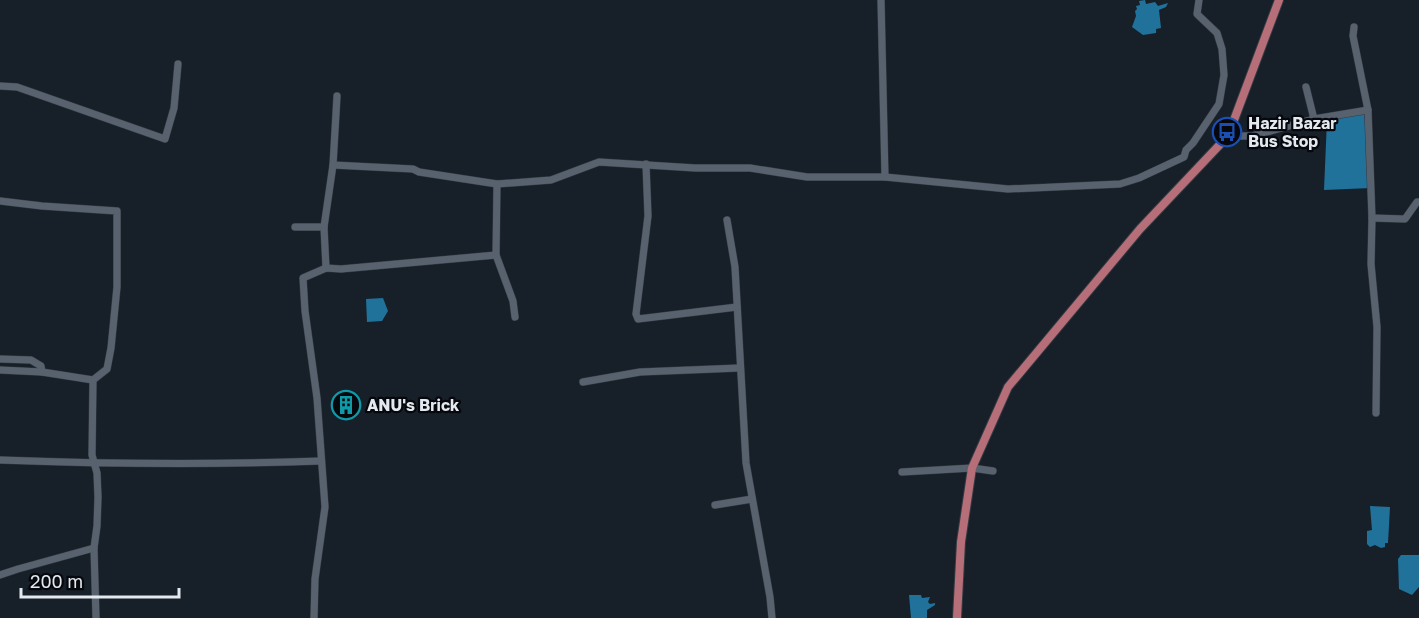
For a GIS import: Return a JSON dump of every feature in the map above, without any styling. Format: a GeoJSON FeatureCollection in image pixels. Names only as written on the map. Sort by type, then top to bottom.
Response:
{"type":"FeatureCollection","features":[{"type":"Feature","properties":{"kind":"main road"},"geometry":{"type":"LineString","coordinates":[[957,618],[961,542],[972,468],[1008,387],[1140,229],[1228,136],[1279,0]]}},
{"type":"Feature","properties":{"kind":"street"},"geometry":{"type":"LineString","coordinates":[[881,0],[885,177]]}},
{"type":"Feature","properties":{"kind":"street"},"geometry":{"type":"LineString","coordinates":[[333,165],[413,169],[419,172],[497,184],[551,180],[599,162],[695,168],[750,168],[807,177],[885,177],[1008,189],[1120,184],[1139,178],[1184,157],[1186,150],[1219,104],[1224,75],[1222,49],[1217,33],[1197,14],[1199,0]]}},
{"type":"Feature","properties":{"kind":"street"},"geometry":{"type":"LineString","coordinates":[[1354,27],[1353,36],[1368,110],[1372,218],[1371,264],[1377,327],[1376,412]]}},
{"type":"Feature","properties":{"kind":"street"},"geometry":{"type":"LineString","coordinates":[[0,86],[17,87],[165,139],[174,108],[178,64]]}},
{"type":"Feature","properties":{"kind":"street"},"geometry":{"type":"LineString","coordinates":[[1306,87],[1314,119]]}},
{"type":"Feature","properties":{"kind":"street"},"geometry":{"type":"LineString","coordinates":[[326,268],[324,226],[333,165],[337,96]]}},
{"type":"Feature","properties":{"kind":"street"},"geometry":{"type":"LineString","coordinates":[[1228,136],[1252,136],[1314,119],[1368,110]]}},
{"type":"Feature","properties":{"kind":"street"},"geometry":{"type":"LineString","coordinates":[[646,164],[648,216],[636,314],[638,319],[737,307]]}},
{"type":"Feature","properties":{"kind":"street"},"geometry":{"type":"LineString","coordinates":[[497,184],[496,255],[513,301],[515,317]]}},
{"type":"Feature","properties":{"kind":"street"},"geometry":{"type":"LineString","coordinates":[[0,201],[117,210],[117,287],[107,369],[93,380],[42,372],[0,370]]}},
{"type":"Feature","properties":{"kind":"street"},"geometry":{"type":"LineString","coordinates":[[1372,218],[1406,219],[1419,202]]}},
{"type":"Feature","properties":{"kind":"street"},"geometry":{"type":"LineString","coordinates":[[727,220],[735,267],[746,463],[772,618]]}},
{"type":"Feature","properties":{"kind":"street"},"geometry":{"type":"LineString","coordinates":[[295,227],[324,226]]}},
{"type":"Feature","properties":{"kind":"street"},"geometry":{"type":"LineString","coordinates":[[314,618],[315,579],[325,507],[317,398],[305,311],[303,278],[326,268],[341,269],[496,255]]}},
{"type":"Feature","properties":{"kind":"street"},"geometry":{"type":"LineString","coordinates":[[0,358],[31,360],[41,366],[42,372]]}},
{"type":"Feature","properties":{"kind":"street"},"geometry":{"type":"LineString","coordinates":[[583,382],[640,372],[739,368]]}},
{"type":"Feature","properties":{"kind":"street"},"geometry":{"type":"LineString","coordinates":[[93,380],[92,455],[98,497],[94,548],[96,618]]}},
{"type":"Feature","properties":{"kind":"street"},"geometry":{"type":"LineString","coordinates":[[0,460],[94,463],[252,463],[321,460]]}},
{"type":"Feature","properties":{"kind":"street"},"geometry":{"type":"LineString","coordinates":[[902,472],[972,468],[993,471]]}},
{"type":"Feature","properties":{"kind":"street"},"geometry":{"type":"LineString","coordinates":[[715,505],[752,499]]}},
{"type":"Feature","properties":{"kind":"street"},"geometry":{"type":"LineString","coordinates":[[0,575],[94,548]]}},
{"type":"Feature","properties":{"kind":"water"},"geometry":{"type":"Polygon","coordinates":[[[1145,0],[1146,4],[1155,2],[1158,6],[1168,3],[1166,7],[1159,10],[1161,28],[1156,29],[1156,33],[1143,35],[1132,27],[1136,16],[1136,6],[1140,5],[1139,1],[1145,0]]]}},
{"type":"Feature","properties":{"kind":"water"},"geometry":{"type":"Polygon","coordinates":[[[1364,110],[1371,188],[1324,190],[1327,120],[1364,110]]]}},
{"type":"Feature","properties":{"kind":"water"},"geometry":{"type":"Polygon","coordinates":[[[383,298],[388,311],[382,321],[367,322],[366,299],[383,298]]]}},
{"type":"Feature","properties":{"kind":"water"},"geometry":{"type":"Polygon","coordinates":[[[1370,506],[1390,507],[1388,543],[1385,543],[1385,547],[1375,545],[1370,547],[1367,544],[1367,531],[1372,530],[1370,506]]]}},
{"type":"Feature","properties":{"kind":"water"},"geometry":{"type":"Polygon","coordinates":[[[1401,555],[1419,555],[1419,587],[1412,595],[1399,589],[1398,559],[1401,555]]]}},
{"type":"Feature","properties":{"kind":"water"},"geometry":{"type":"Polygon","coordinates":[[[909,595],[930,597],[928,602],[935,603],[927,610],[927,618],[911,618],[909,595]]]}},
{"type":"Feature","properties":{"kind":"place","name":"Hazir Bazar Bus Stop"},"geometry":{"type":"Point","coordinates":[1227,132]}},
{"type":"Feature","properties":{"kind":"place","name":"ANU's Brick"},"geometry":{"type":"Point","coordinates":[346,405]}}]}
